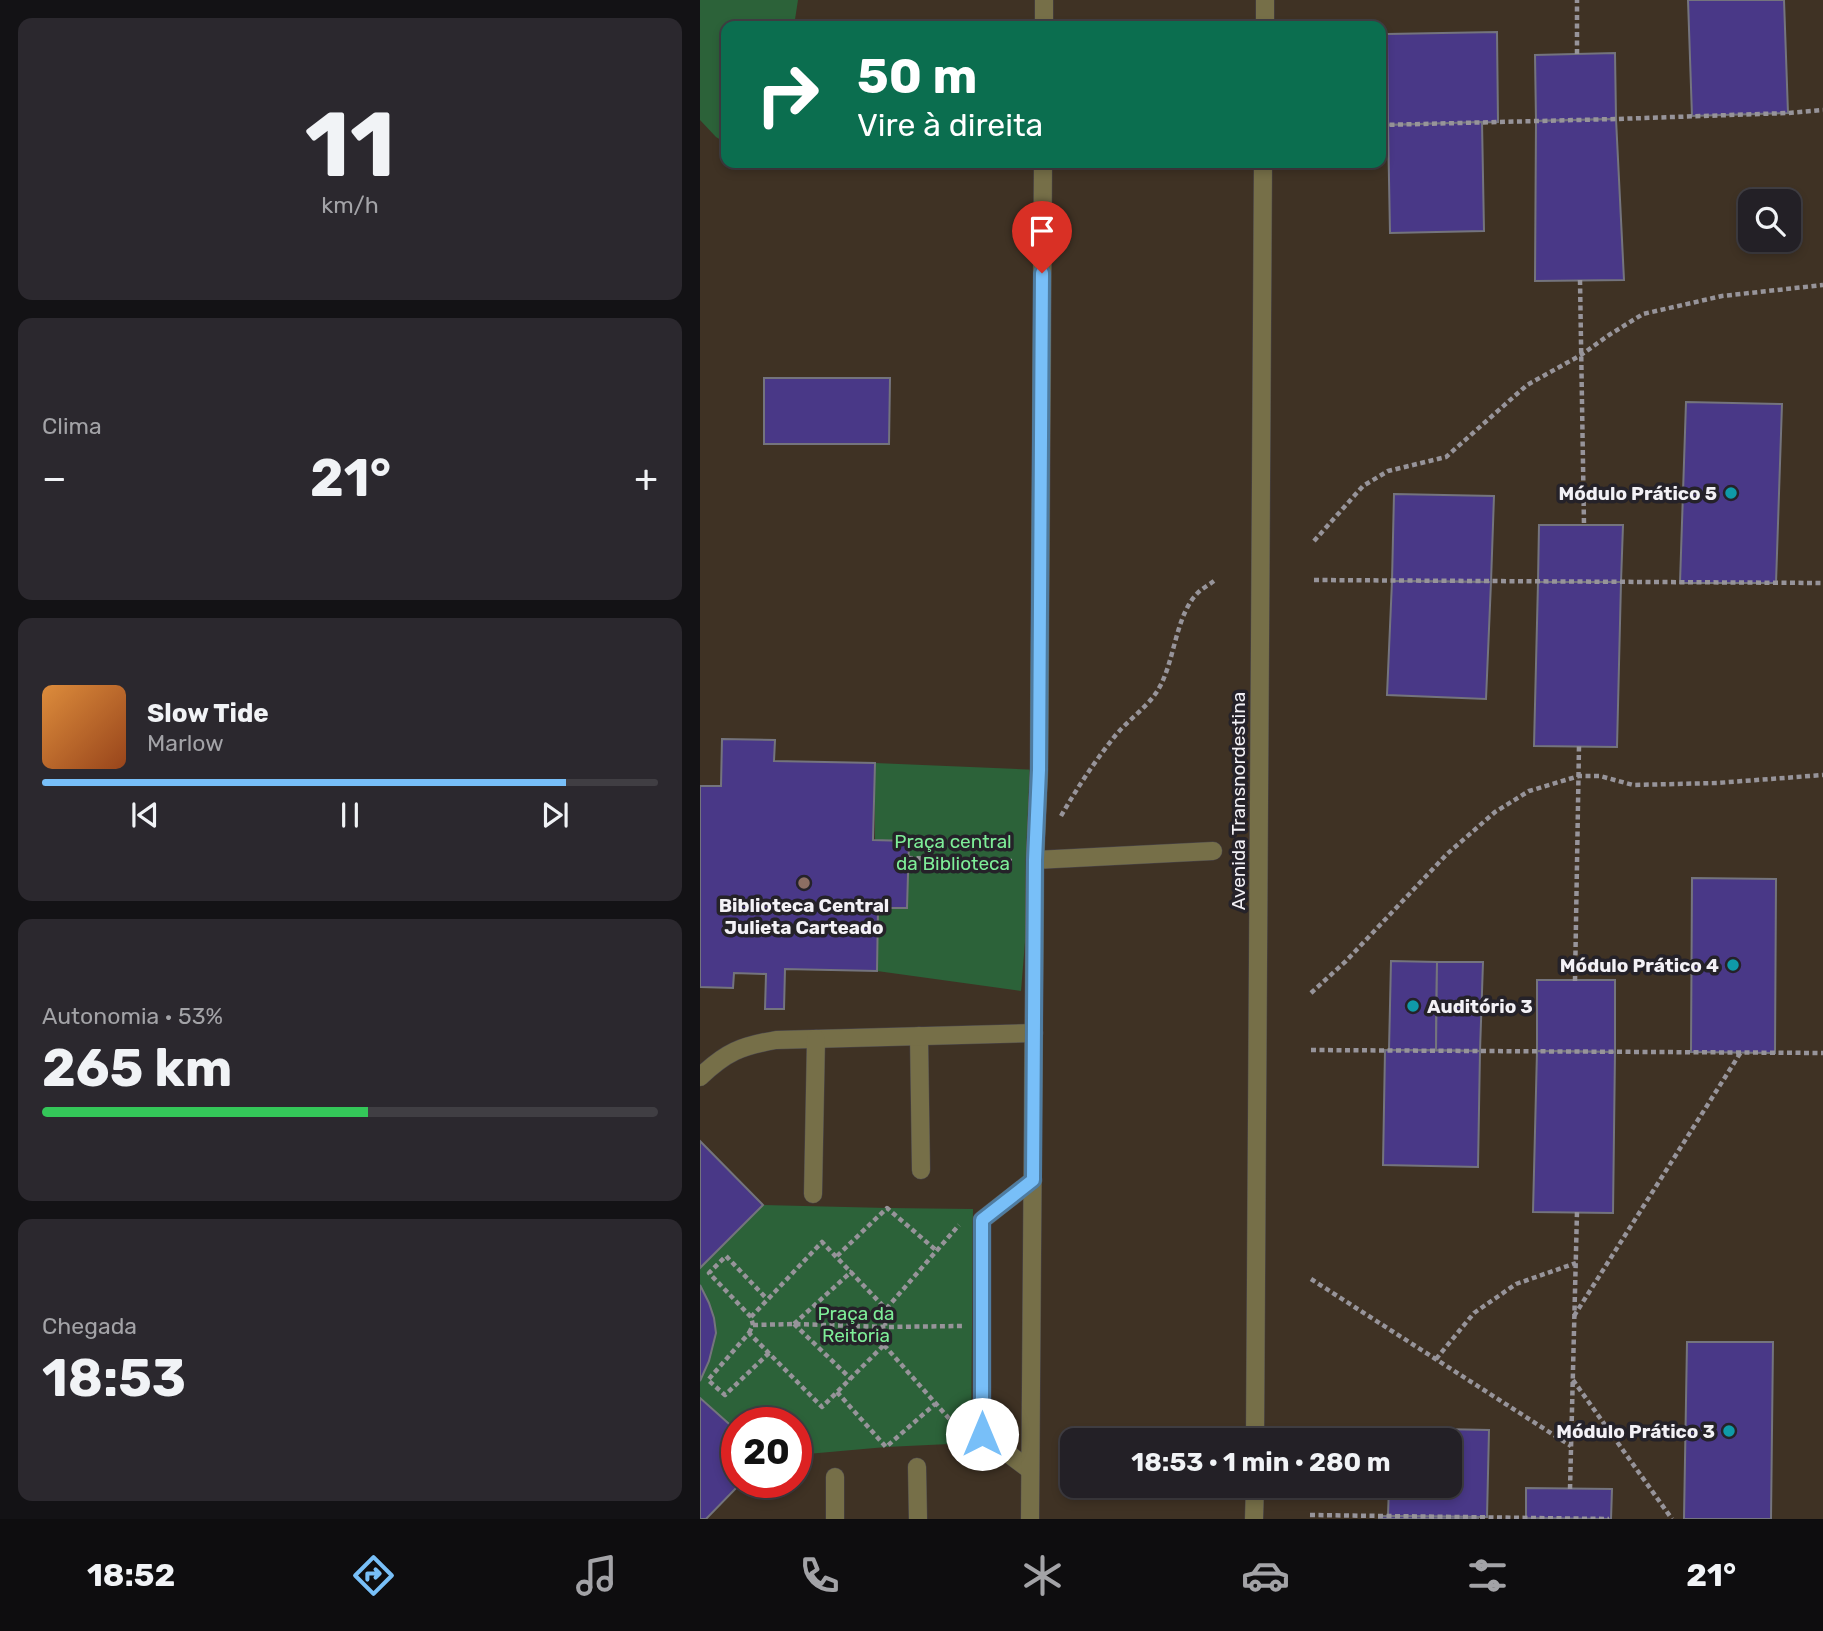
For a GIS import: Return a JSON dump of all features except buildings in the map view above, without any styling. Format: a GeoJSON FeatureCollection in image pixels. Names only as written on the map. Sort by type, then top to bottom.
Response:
{"type":"FeatureCollection","features":[{"type":"Feature","properties":{"kind":"street"},"geometry":{"type":"LineString","coordinates":[[1044,0],[1044,21]]}},
{"type":"Feature","properties":{"kind":"street"},"geometry":{"type":"LineString","coordinates":[[1265,0],[1265,21]]}},
{"type":"Feature","properties":{"kind":"street"},"geometry":{"type":"LineString","coordinates":[[1030,1519],[1034,1033],[1028,861],[1039,770],[1043,168]]}},
{"type":"Feature","properties":{"kind":"street","name":"Avenida Transnordestina"},"geometry":{"type":"LineString","coordinates":[[1255,1428],[1264,168]]}},
{"type":"Feature","properties":{"kind":"street"},"geometry":{"type":"LineString","coordinates":[[1028,861],[1213,851]]}},
{"type":"Feature","properties":{"kind":"street"},"geometry":{"type":"LineString","coordinates":[[700,1077],[729,1054],[748,1045],[776,1040],[1034,1033]]}},
{"type":"Feature","properties":{"kind":"street"},"geometry":{"type":"LineString","coordinates":[[919,1036],[922,1170]]}},
{"type":"Feature","properties":{"kind":"street"},"geometry":{"type":"LineString","coordinates":[[813,1194],[816,1040]]}},
{"type":"Feature","properties":{"kind":"street"},"geometry":{"type":"LineString","coordinates":[[1030,1470],[982,1434],[982,1220],[1033,1180]]}},
{"type":"Feature","properties":{"kind":"street"},"geometry":{"type":"LineString","coordinates":[[917,1467],[918,1519]]}},
{"type":"Feature","properties":{"kind":"street"},"geometry":{"type":"LineString","coordinates":[[835,1477],[835,1519]]}},
{"type":"Feature","properties":{"kind":"street"},"geometry":{"type":"LineString","coordinates":[[1254,1519],[1255,1498]]}},
{"type":"Feature","properties":{"kind":"path"},"geometry":{"type":"LineString","coordinates":[[1577,0],[1577,54]]}},
{"type":"Feature","properties":{"kind":"path"},"geometry":{"type":"LineString","coordinates":[[1386,125],[1823,110]]}},
{"type":"Feature","properties":{"kind":"path"},"geometry":{"type":"LineString","coordinates":[[1580,280],[1584,525]]}},
{"type":"Feature","properties":{"kind":"path"},"geometry":{"type":"LineString","coordinates":[[1314,541],[1363,486],[1388,471],[1446,457],[1527,385],[1581,355],[1643,314],[1722,296],[1823,285]]}},
{"type":"Feature","properties":{"kind":"path"},"geometry":{"type":"LineString","coordinates":[[1314,580],[1823,583]]}},
{"type":"Feature","properties":{"kind":"path"},"geometry":{"type":"LineString","coordinates":[[1056,825],[1076,789],[1116,734],[1156,692],[1171,662],[1177,635],[1189,605],[1199,591],[1214,582]]}},
{"type":"Feature","properties":{"kind":"path"},"geometry":{"type":"LineString","coordinates":[[1575,981],[1579,747]]}},
{"type":"Feature","properties":{"kind":"path"},"geometry":{"type":"LineString","coordinates":[[1311,993],[1346,961],[1447,854],[1495,813],[1529,791],[1579,776],[1600,776],[1633,785],[1717,783],[1823,775]]}},
{"type":"Feature","properties":{"kind":"path"},"geometry":{"type":"LineString","coordinates":[[908,858],[1028,861]]}},
{"type":"Feature","properties":{"kind":"path"},"geometry":{"type":"LineString","coordinates":[[1311,1049],[1823,1053]]}},
{"type":"Feature","properties":{"kind":"path"},"geometry":{"type":"LineString","coordinates":[[1574,1316],[1741,1052]]}},
{"type":"Feature","properties":{"kind":"path"},"geometry":{"type":"LineString","coordinates":[[837,1256],[887,1208],[937,1251]]}},
{"type":"Feature","properties":{"kind":"path"},"geometry":{"type":"LineString","coordinates":[[1570,1489],[1577,1212]]}},
{"type":"Feature","properties":{"kind":"path"},"geometry":{"type":"LineString","coordinates":[[749,1333],[822,1407],[884,1345],[886,1309],[964,1219]]}},
{"type":"Feature","properties":{"kind":"path"},"geometry":{"type":"LineString","coordinates":[[751,1317],[822,1242],[886,1309]]}},
{"type":"Feature","properties":{"kind":"path"},"geometry":{"type":"LineString","coordinates":[[767,1299],[726,1256],[709,1273],[751,1317],[753,1325],[708,1380],[724,1395],[769,1353]]}},
{"type":"Feature","properties":{"kind":"path"},"geometry":{"type":"LineString","coordinates":[[1436,1359],[1474,1313],[1516,1284],[1576,1264]]}},
{"type":"Feature","properties":{"kind":"path"},"geometry":{"type":"LineString","coordinates":[[794,1324],[852,1271]]}},
{"type":"Feature","properties":{"kind":"path"},"geometry":{"type":"LineString","coordinates":[[1311,1279],[1571,1446]]}},
{"type":"Feature","properties":{"kind":"path"},"geometry":{"type":"LineString","coordinates":[[794,1324],[851,1379]]}},
{"type":"Feature","properties":{"kind":"path"},"geometry":{"type":"LineString","coordinates":[[753,1325],[972,1326]]}},
{"type":"Feature","properties":{"kind":"path"},"geometry":{"type":"LineString","coordinates":[[884,1345],[962,1433]]}},
{"type":"Feature","properties":{"kind":"path"},"geometry":{"type":"LineString","coordinates":[[1572,1379],[1672,1519]]}},
{"type":"Feature","properties":{"kind":"path"},"geometry":{"type":"LineString","coordinates":[[837,1392],[886,1447],[935,1404]]}},
{"type":"Feature","properties":{"kind":"path"},"geometry":{"type":"LineString","coordinates":[[1310,1515],[1609,1519]]}},
{"type":"Feature","properties":{"kind":"shaded area"},"geometry":{"type":"Polygon","coordinates":[[[700,0],[1823,0],[1823,1519],[700,1519],[700,0]]]}},
{"type":"Feature","properties":{"kind":"green space"},"geometry":{"type":"Polygon","coordinates":[[[700,0],[798,0],[795,21],[721,21],[721,140],[700,120],[700,0]]]}},
{"type":"Feature","properties":{"kind":"green space","name":"Praça central da Biblioteca"},"geometry":{"type":"Polygon","coordinates":[[[875,763],[1039,770],[1021,991],[877,971],[875,763]]]}},
{"type":"Feature","properties":{"kind":"green space","name":"Praça da Reitoria"},"geometry":{"type":"Polygon","coordinates":[[[763,1205],[973,1209],[971,1443],[812,1454],[812,1407],[721,1407],[721,1417],[700,1398],[700,1381],[709,1361],[716,1333],[709,1303],[700,1286],[700,1268],[763,1205]]]}},
{"type":"Feature","properties":{"kind":"place","name":"Módulo Prático 5"},"geometry":{"type":"Point","coordinates":[1731,493]}},
{"type":"Feature","properties":{"kind":"place","name":"Biblioteca Central Julieta Carteado"},"geometry":{"type":"Point","coordinates":[804,883]}},
{"type":"Feature","properties":{"kind":"place","name":"Módulo Prático 4"},"geometry":{"type":"Point","coordinates":[1733,965]}},
{"type":"Feature","properties":{"kind":"place","name":"Auditório 3"},"geometry":{"type":"Point","coordinates":[1413,1006]}},
{"type":"Feature","properties":{"kind":"place","name":"Módulo Prático 3"},"geometry":{"type":"Point","coordinates":[1729,1431]}},
{"type":"Feature","properties":{"kind":"route"},"geometry":{"type":"LineString","coordinates":[[982,1434],[982,1220],[1033,1180],[1042,273]]}}]}
